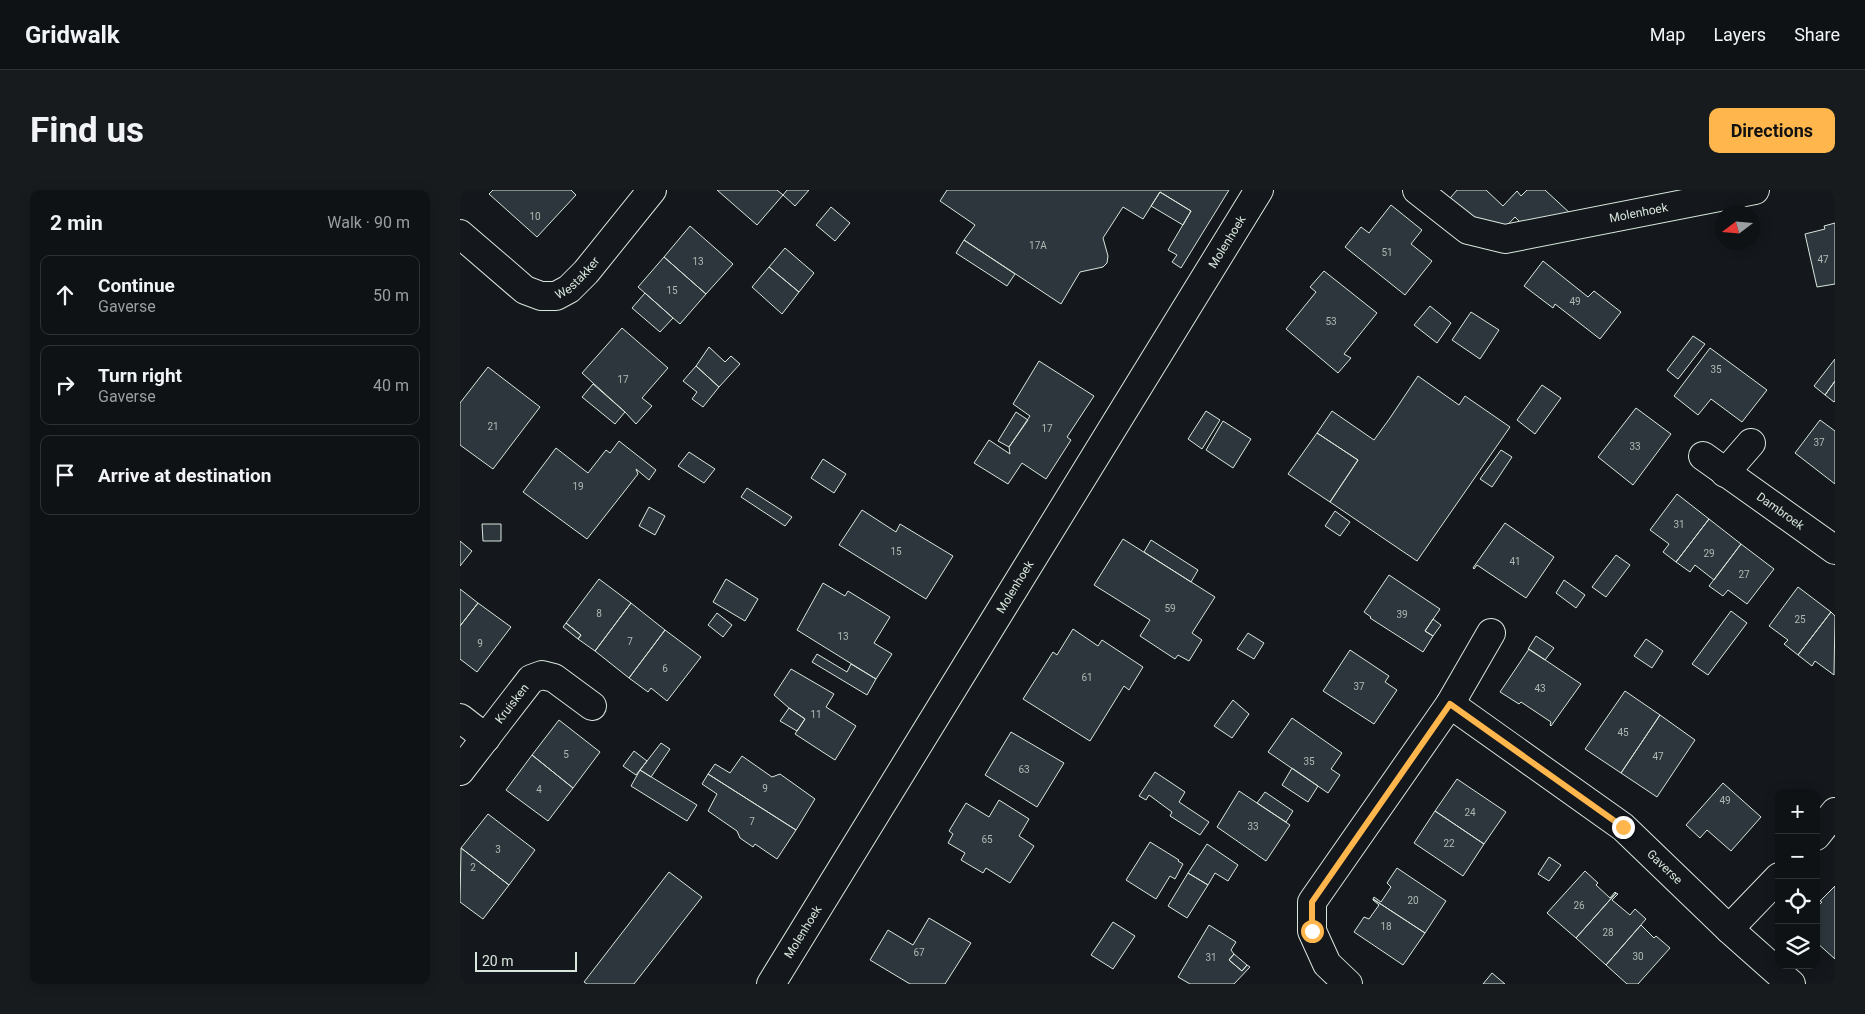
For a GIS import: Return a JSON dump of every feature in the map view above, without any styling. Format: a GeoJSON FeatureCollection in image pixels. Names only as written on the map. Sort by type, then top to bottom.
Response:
{"type":"FeatureCollection","features":[{"type":"Feature","properties":{"kind":"street","name":"Westakker"},"geometry":{"type":"LineString","coordinates":[[460,234],[525,290],[541,296],[556,296],[569,289],[586,272],[652,190]]}},
{"type":"Feature","properties":{"kind":"street","name":"Molenhoek"},"geometry":{"type":"LineString","coordinates":[[771,984],[1259,190]]}},
{"type":"Feature","properties":{"kind":"street","name":"Molenhoek"},"geometry":{"type":"LineString","coordinates":[[1418,190],[1468,230],[1505,238],[1755,190]]}},
{"type":"Feature","properties":{"kind":"street"},"geometry":{"type":"LineString","coordinates":[[1725,473],[1751,442]]}},
{"type":"Feature","properties":{"kind":"street","name":"Dambroek"},"geometry":{"type":"LineString","coordinates":[[1703,456],[1835,550]]}},
{"type":"Feature","properties":{"kind":"street"},"geometry":{"type":"LineString","coordinates":[[1348,984],[1327,964],[1312,931],[1312,902],[1450,704],[1492,633]]}},
{"type":"Feature","properties":{"kind":"street","name":"Kruisken"},"geometry":{"type":"LineString","coordinates":[[460,771],[531,679],[542,675],[554,678],[592,706]]}},
{"type":"Feature","properties":{"kind":"street","name":"Gaverse"},"geometry":{"type":"LineString","coordinates":[[1450,704],[1623,827],[1729,929]]}},
{"type":"Feature","properties":{"kind":"street"},"geometry":{"type":"LineString","coordinates":[[460,718],[486,738]]}},
{"type":"Feature","properties":{"kind":"street"},"geometry":{"type":"LineString","coordinates":[[1818,834],[1835,812]]}},
{"type":"Feature","properties":{"kind":"street"},"geometry":{"type":"LineString","coordinates":[[1777,879],[1729,929],[1791,984]]}},
{"type":"Feature","properties":{"kind":"building"},"geometry":{"type":"Polygon","coordinates":[[[493,190],[571,190],[576,195],[537,237],[489,194],[493,190]]]}},
{"type":"Feature","properties":{"kind":"building"},"geometry":{"type":"Polygon","coordinates":[[[717,190],[777,190],[783,195],[757,225],[717,190]]]}},
{"type":"Feature","properties":{"kind":"building"},"geometry":{"type":"Polygon","coordinates":[[[787,190],[809,190],[795,206],[783,195],[787,190]]]}},
{"type":"Feature","properties":{"kind":"building"},"geometry":{"type":"Polygon","coordinates":[[[947,190],[1229,190],[1181,268],[1172,262],[1177,255],[1168,250],[1191,211],[1160,192],[1143,219],[1123,207],[1103,238],[1108,256],[1107,263],[1103,267],[1080,272],[1061,304],[964,240],[975,225],[940,201],[947,190]]]}},
{"type":"Feature","properties":{"kind":"building"},"geometry":{"type":"Polygon","coordinates":[[[1457,190],[1486,190],[1503,206],[1517,191],[1521,196],[1527,190],[1545,190],[1572,215],[1523,225],[1515,217],[1500,233],[1446,203],[1457,190]]]}},
{"type":"Feature","properties":{"kind":"building"},"geometry":{"type":"Polygon","coordinates":[[[1160,192],[1191,211],[1183,225],[1151,206],[1160,192]]]}},
{"type":"Feature","properties":{"kind":"building"},"geometry":{"type":"Polygon","coordinates":[[[1391,205],[1422,230],[1411,244],[1432,261],[1405,295],[1345,247],[1361,227],[1369,233],[1391,205]]]}},
{"type":"Feature","properties":{"kind":"building"},"geometry":{"type":"Polygon","coordinates":[[[831,207],[850,223],[835,241],[816,225],[831,207]]]}},
{"type":"Feature","properties":{"kind":"building"},"geometry":{"type":"Polygon","coordinates":[[[1835,223],[1835,284],[1817,287],[1805,234],[1825,229],[1824,226],[1835,223]]]}},
{"type":"Feature","properties":{"kind":"building"},"geometry":{"type":"Polygon","coordinates":[[[690,226],[733,264],[706,294],[664,257],[690,226]]]}},
{"type":"Feature","properties":{"kind":"building"},"geometry":{"type":"Polygon","coordinates":[[[964,240],[1015,274],[1007,286],[956,253],[964,240]]]}},
{"type":"Feature","properties":{"kind":"building"},"geometry":{"type":"Polygon","coordinates":[[[785,248],[814,273],[799,292],[769,267],[785,248]]]}},
{"type":"Feature","properties":{"kind":"building"},"geometry":{"type":"Polygon","coordinates":[[[664,257],[706,294],[680,324],[638,287],[664,257]]]}},
{"type":"Feature","properties":{"kind":"building"},"geometry":{"type":"Polygon","coordinates":[[[1543,261],[1588,297],[1594,291],[1621,312],[1600,339],[1555,304],[1553,308],[1524,286],[1543,261]]]}},
{"type":"Feature","properties":{"kind":"building"},"geometry":{"type":"Polygon","coordinates":[[[769,267],[799,292],[782,314],[752,287],[769,267]]]}},
{"type":"Feature","properties":{"kind":"building"},"geometry":{"type":"Polygon","coordinates":[[[1324,271],[1377,313],[1344,354],[1351,358],[1338,373],[1286,329],[1316,292],[1310,287],[1324,271]]]}},
{"type":"Feature","properties":{"kind":"building"},"geometry":{"type":"Polygon","coordinates":[[[645,293],[673,318],[660,332],[632,308],[645,293]]]}},
{"type":"Feature","properties":{"kind":"building"},"geometry":{"type":"Polygon","coordinates":[[[1430,306],[1451,323],[1437,343],[1414,325],[1430,306]]]}},
{"type":"Feature","properties":{"kind":"building"},"geometry":{"type":"Polygon","coordinates":[[[1471,312],[1499,330],[1480,359],[1452,340],[1471,312]]]}},
{"type":"Feature","properties":{"kind":"building"},"geometry":{"type":"Polygon","coordinates":[[[622,328],[668,368],[642,398],[652,406],[636,424],[582,373],[622,328]]]}},
{"type":"Feature","properties":{"kind":"building"},"geometry":{"type":"Polygon","coordinates":[[[1693,336],[1705,344],[1678,379],[1667,370],[1693,336]]]}},
{"type":"Feature","properties":{"kind":"building"},"geometry":{"type":"Polygon","coordinates":[[[709,347],[725,362],[731,356],[740,364],[719,387],[696,366],[709,347]]]}},
{"type":"Feature","properties":{"kind":"building"},"geometry":{"type":"Polygon","coordinates":[[[1710,348],[1767,390],[1742,422],[1711,399],[1698,415],[1674,396],[1710,348]]]}},
{"type":"Feature","properties":{"kind":"building"},"geometry":{"type":"Polygon","coordinates":[[[1835,359],[1835,381],[1825,395],[1814,386],[1835,359]]]}},
{"type":"Feature","properties":{"kind":"building"},"geometry":{"type":"Polygon","coordinates":[[[1039,361],[1094,396],[1067,437],[1071,440],[1046,479],[1022,463],[1008,484],[974,463],[989,440],[1010,454],[1009,447],[1030,416],[1013,404],[1039,361]]]}},
{"type":"Feature","properties":{"kind":"building"},"geometry":{"type":"Polygon","coordinates":[[[696,366],[719,387],[703,407],[692,399],[697,392],[683,381],[696,366]]]}},
{"type":"Feature","properties":{"kind":"building"},"geometry":{"type":"Polygon","coordinates":[[[488,367],[540,407],[493,469],[460,445],[460,403],[488,367]]]}},
{"type":"Feature","properties":{"kind":"building"},"geometry":{"type":"Polygon","coordinates":[[[1418,376],[1459,405],[1465,396],[1510,427],[1417,561],[1330,502],[1358,460],[1317,433],[1332,411],[1374,440],[1418,376]]]}},
{"type":"Feature","properties":{"kind":"building"},"geometry":{"type":"Polygon","coordinates":[[[1835,381],[1835,401],[1834,402],[1825,395],[1835,381]]]}},
{"type":"Feature","properties":{"kind":"building"},"geometry":{"type":"Polygon","coordinates":[[[593,384],[625,412],[615,424],[582,397],[593,384]]]}},
{"type":"Feature","properties":{"kind":"building"},"geometry":{"type":"Polygon","coordinates":[[[1542,385],[1561,398],[1535,434],[1517,420],[1542,385]]]}},
{"type":"Feature","properties":{"kind":"building"},"geometry":{"type":"Polygon","coordinates":[[[1636,408],[1671,434],[1633,485],[1598,457],[1636,408]]]}},
{"type":"Feature","properties":{"kind":"building"},"geometry":{"type":"Polygon","coordinates":[[[1206,411],[1220,420],[1202,449],[1188,439],[1206,411]]]}},
{"type":"Feature","properties":{"kind":"building"},"geometry":{"type":"Polygon","coordinates":[[[1016,412],[1028,420],[1009,447],[998,441],[1016,412]]]}},
{"type":"Feature","properties":{"kind":"building"},"geometry":{"type":"Polygon","coordinates":[[[1820,420],[1835,431],[1835,484],[1795,453],[1820,420]]]}},
{"type":"Feature","properties":{"kind":"building"},"geometry":{"type":"Polygon","coordinates":[[[1223,421],[1251,439],[1233,468],[1206,450],[1223,421]]]}},
{"type":"Feature","properties":{"kind":"building"},"geometry":{"type":"Polygon","coordinates":[[[1317,433],[1358,460],[1330,502],[1288,474],[1317,433]]]}},
{"type":"Feature","properties":{"kind":"building"},"geometry":{"type":"Polygon","coordinates":[[[619,441],[656,470],[649,480],[636,469],[638,474],[587,539],[523,492],[556,448],[588,473],[606,450],[610,453],[619,441]]]}},
{"type":"Feature","properties":{"kind":"building"},"geometry":{"type":"Polygon","coordinates":[[[1501,450],[1512,457],[1492,487],[1480,479],[1501,450]]]}},
{"type":"Feature","properties":{"kind":"building"},"geometry":{"type":"Polygon","coordinates":[[[689,452],[715,469],[704,483],[678,466],[689,452]]]}},
{"type":"Feature","properties":{"kind":"building"},"geometry":{"type":"Polygon","coordinates":[[[823,459],[846,474],[834,493],[811,478],[823,459]]]}},
{"type":"Feature","properties":{"kind":"building"},"geometry":{"type":"Polygon","coordinates":[[[747,488],[792,517],[785,526],[741,497],[747,488]]]}},
{"type":"Feature","properties":{"kind":"building"},"geometry":{"type":"Polygon","coordinates":[[[1677,494],[1709,519],[1676,562],[1663,552],[1669,544],[1650,530],[1677,494]]]}},
{"type":"Feature","properties":{"kind":"building"},"geometry":{"type":"Polygon","coordinates":[[[649,507],[665,516],[655,535],[639,526],[649,507]]]}},
{"type":"Feature","properties":{"kind":"building"},"geometry":{"type":"Polygon","coordinates":[[[862,510],[896,532],[900,524],[953,556],[926,599],[839,545],[862,510]]]}},
{"type":"Feature","properties":{"kind":"building"},"geometry":{"type":"Polygon","coordinates":[[[1335,511],[1350,522],[1340,536],[1325,526],[1335,511]]]}},
{"type":"Feature","properties":{"kind":"building"},"geometry":{"type":"Polygon","coordinates":[[[1709,519],[1741,544],[1714,580],[1695,565],[1690,572],[1676,562],[1709,519]]]}},
{"type":"Feature","properties":{"kind":"building"},"geometry":{"type":"Polygon","coordinates":[[[1505,523],[1554,557],[1526,598],[1477,565],[1473,568],[1505,523]]]}},
{"type":"Feature","properties":{"kind":"building"},"geometry":{"type":"Polygon","coordinates":[[[482,524],[501,524],[501,541],[483,541],[482,524]]]}},
{"type":"Feature","properties":{"kind":"building"},"geometry":{"type":"Polygon","coordinates":[[[1123,539],[1215,597],[1192,633],[1202,640],[1189,661],[1178,655],[1175,659],[1140,636],[1150,620],[1094,585],[1123,539]]]}},
{"type":"Feature","properties":{"kind":"building"},"geometry":{"type":"Polygon","coordinates":[[[1151,540],[1198,570],[1191,582],[1144,552],[1151,540]]]}},
{"type":"Feature","properties":{"kind":"building"},"geometry":{"type":"Polygon","coordinates":[[[460,541],[472,551],[460,566],[460,541]]]}},
{"type":"Feature","properties":{"kind":"building"},"geometry":{"type":"Polygon","coordinates":[[[1741,544],[1774,569],[1747,604],[1728,590],[1723,596],[1709,586],[1741,544]]]}},
{"type":"Feature","properties":{"kind":"building"},"geometry":{"type":"Polygon","coordinates":[[[1616,555],[1630,565],[1606,597],[1592,587],[1616,555]]]}},
{"type":"Feature","properties":{"kind":"building"},"geometry":{"type":"Polygon","coordinates":[[[1389,575],[1440,609],[1425,631],[1433,636],[1423,652],[1370,618],[1364,612],[1389,575]]]}},
{"type":"Feature","properties":{"kind":"building"},"geometry":{"type":"Polygon","coordinates":[[[599,579],[631,603],[595,651],[578,639],[581,635],[566,623],[599,579]]]}},
{"type":"Feature","properties":{"kind":"building"},"geometry":{"type":"Polygon","coordinates":[[[726,579],[758,599],[745,621],[713,602],[726,579]]]}},
{"type":"Feature","properties":{"kind":"building"},"geometry":{"type":"Polygon","coordinates":[[[1564,580],[1585,595],[1576,608],[1556,593],[1564,580]]]}},
{"type":"Feature","properties":{"kind":"building"},"geometry":{"type":"Polygon","coordinates":[[[823,583],[845,596],[848,591],[890,617],[874,643],[892,654],[876,679],[797,630],[823,583]]]}},
{"type":"Feature","properties":{"kind":"building"},"geometry":{"type":"Polygon","coordinates":[[[1798,587],[1831,612],[1798,655],[1784,644],[1788,640],[1769,626],[1798,587]]]}},
{"type":"Feature","properties":{"kind":"building"},"geometry":{"type":"Polygon","coordinates":[[[460,589],[478,603],[460,626],[460,589]]]}},
{"type":"Feature","properties":{"kind":"building"},"geometry":{"type":"Polygon","coordinates":[[[478,603],[511,627],[477,672],[460,659],[460,626],[478,603]]]}},
{"type":"Feature","properties":{"kind":"building"},"geometry":{"type":"Polygon","coordinates":[[[631,603],[665,630],[629,678],[595,651],[631,603]]]}},
{"type":"Feature","properties":{"kind":"building"},"geometry":{"type":"Polygon","coordinates":[[[1731,611],[1747,623],[1708,675],[1692,664],[1731,611]]]}},
{"type":"Feature","properties":{"kind":"building"},"geometry":{"type":"Polygon","coordinates":[[[1831,612],[1835,616],[1834,675],[1815,661],[1812,666],[1798,655],[1831,612]]]}},
{"type":"Feature","properties":{"kind":"building"},"geometry":{"type":"Polygon","coordinates":[[[717,613],[732,625],[723,637],[708,625],[717,613]]]}},
{"type":"Feature","properties":{"kind":"building"},"geometry":{"type":"Polygon","coordinates":[[[1433,619],[1441,625],[1433,636],[1425,631],[1433,619]]]}},
{"type":"Feature","properties":{"kind":"building"},"geometry":{"type":"Polygon","coordinates":[[[566,623],[581,635],[578,639],[563,627],[566,623]]]}},
{"type":"Feature","properties":{"kind":"building"},"geometry":{"type":"Polygon","coordinates":[[[1073,629],[1098,646],[1102,640],[1143,667],[1129,690],[1124,686],[1090,741],[1023,699],[1053,652],[1057,655],[1073,629]]]}},
{"type":"Feature","properties":{"kind":"building"},"geometry":{"type":"Polygon","coordinates":[[[665,630],[701,657],[667,701],[651,688],[648,692],[629,678],[665,630]]]}},
{"type":"Feature","properties":{"kind":"building"},"geometry":{"type":"Polygon","coordinates":[[[1248,633],[1264,643],[1254,659],[1237,649],[1248,633]]]}},
{"type":"Feature","properties":{"kind":"building"},"geometry":{"type":"Polygon","coordinates":[[[1536,636],[1554,648],[1545,660],[1528,649],[1536,636]]]}},
{"type":"Feature","properties":{"kind":"building"},"geometry":{"type":"Polygon","coordinates":[[[1646,639],[1663,651],[1652,668],[1634,656],[1646,639]]]}},
{"type":"Feature","properties":{"kind":"building"},"geometry":{"type":"Polygon","coordinates":[[[1529,649],[1581,684],[1551,726],[1551,722],[1521,702],[1519,704],[1500,692],[1529,649]]]}},
{"type":"Feature","properties":{"kind":"building"},"geometry":{"type":"Polygon","coordinates":[[[1350,650],[1389,676],[1385,682],[1397,690],[1374,724],[1323,691],[1350,650]]]}},
{"type":"Feature","properties":{"kind":"building"},"geometry":{"type":"Polygon","coordinates":[[[817,654],[847,672],[851,664],[876,679],[867,695],[812,662],[817,654]]]}},
{"type":"Feature","properties":{"kind":"building"},"geometry":{"type":"Polygon","coordinates":[[[791,669],[834,694],[826,707],[856,726],[835,760],[795,734],[805,719],[774,695],[791,669]]]}},
{"type":"Feature","properties":{"kind":"building"},"geometry":{"type":"Polygon","coordinates":[[[1625,691],[1660,715],[1621,773],[1585,749],[1625,691]]]}},
{"type":"Feature","properties":{"kind":"building"},"geometry":{"type":"Polygon","coordinates":[[[1233,700],[1249,714],[1232,738],[1214,726],[1233,700]]]}},
{"type":"Feature","properties":{"kind":"building"},"geometry":{"type":"Polygon","coordinates":[[[789,708],[805,719],[797,731],[780,721],[789,708]]]}},
{"type":"Feature","properties":{"kind":"building"},"geometry":{"type":"Polygon","coordinates":[[[1660,715],[1695,740],[1657,797],[1621,773],[1660,715]]]}},
{"type":"Feature","properties":{"kind":"building"},"geometry":{"type":"Polygon","coordinates":[[[1292,718],[1342,753],[1331,769],[1340,775],[1328,793],[1268,752],[1292,718]]]}},
{"type":"Feature","properties":{"kind":"building"},"geometry":{"type":"Polygon","coordinates":[[[559,720],[600,752],[573,788],[532,755],[559,720]]]}},
{"type":"Feature","properties":{"kind":"building"},"geometry":{"type":"Polygon","coordinates":[[[1011,732],[1064,763],[1037,807],[985,775],[1011,732]]]}},
{"type":"Feature","properties":{"kind":"building"},"geometry":{"type":"Polygon","coordinates":[[[661,743],[670,749],[651,777],[640,770],[661,743]]]}},
{"type":"Feature","properties":{"kind":"building"},"geometry":{"type":"Polygon","coordinates":[[[634,751],[647,761],[636,775],[623,766],[634,751]]]}},
{"type":"Feature","properties":{"kind":"building"},"geometry":{"type":"Polygon","coordinates":[[[532,755],[573,788],[548,821],[506,790],[532,755]]]}},
{"type":"Feature","properties":{"kind":"building"},"geometry":{"type":"Polygon","coordinates":[[[742,756],[772,777],[780,774],[815,799],[796,830],[708,774],[715,764],[730,773],[742,756]]]}},
{"type":"Feature","properties":{"kind":"building"},"geometry":{"type":"Polygon","coordinates":[[[1292,768],[1318,786],[1308,802],[1282,785],[1292,768]]]}},
{"type":"Feature","properties":{"kind":"building"},"geometry":{"type":"Polygon","coordinates":[[[640,770],[697,805],[687,821],[631,786],[640,770]]]}},
{"type":"Feature","properties":{"kind":"building"},"geometry":{"type":"Polygon","coordinates":[[[1155,772],[1185,792],[1179,802],[1209,822],[1200,835],[1170,816],[1172,812],[1149,795],[1146,800],[1139,796],[1155,772]]]}},
{"type":"Feature","properties":{"kind":"building"},"geometry":{"type":"Polygon","coordinates":[[[708,774],[796,830],[777,859],[755,844],[753,847],[740,838],[737,831],[708,811],[717,794],[702,784],[708,774]]]}},
{"type":"Feature","properties":{"kind":"building"},"geometry":{"type":"Polygon","coordinates":[[[1457,779],[1506,812],[1484,844],[1435,811],[1457,779]]]}},
{"type":"Feature","properties":{"kind":"building"},"geometry":{"type":"Polygon","coordinates":[[[1723,783],[1761,817],[1731,851],[1707,830],[1700,838],[1686,825],[1723,783]]]}},
{"type":"Feature","properties":{"kind":"building"},"geometry":{"type":"Polygon","coordinates":[[[1239,791],[1290,825],[1266,861],[1217,827],[1239,791]]]}},
{"type":"Feature","properties":{"kind":"building"},"geometry":{"type":"Polygon","coordinates":[[[1265,792],[1293,811],[1286,822],[1257,803],[1265,792]]]}},
{"type":"Feature","properties":{"kind":"building"},"geometry":{"type":"Polygon","coordinates":[[[999,800],[1029,819],[1019,836],[1034,846],[1010,883],[986,868],[983,873],[961,860],[965,853],[948,843],[953,834],[949,831],[966,803],[989,817],[999,800]]]}},
{"type":"Feature","properties":{"kind":"building"},"geometry":{"type":"Polygon","coordinates":[[[1435,811],[1484,844],[1463,876],[1414,843],[1435,811]]]}},
{"type":"Feature","properties":{"kind":"building"},"geometry":{"type":"Polygon","coordinates":[[[488,814],[535,850],[509,885],[461,848],[488,814]]]}},
{"type":"Feature","properties":{"kind":"building"},"geometry":{"type":"Polygon","coordinates":[[[1150,842],[1183,864],[1175,879],[1170,876],[1156,899],[1126,880],[1150,842]]]}},
{"type":"Feature","properties":{"kind":"building"},"geometry":{"type":"Polygon","coordinates":[[[1207,844],[1238,865],[1228,881],[1215,873],[1208,885],[1188,873],[1207,844]]]}},
{"type":"Feature","properties":{"kind":"building"},"geometry":{"type":"Polygon","coordinates":[[[461,848],[509,885],[483,919],[460,902],[461,848]]]}},
{"type":"Feature","properties":{"kind":"building"},"geometry":{"type":"Polygon","coordinates":[[[1549,857],[1561,865],[1549,881],[1538,874],[1549,857]]]}},
{"type":"Feature","properties":{"kind":"building"},"geometry":{"type":"Polygon","coordinates":[[[1397,868],[1446,901],[1425,933],[1373,899],[1374,897],[1381,902],[1391,887],[1387,883],[1397,868]]]}},
{"type":"Feature","properties":{"kind":"building"},"geometry":{"type":"Polygon","coordinates":[[[1585,871],[1610,898],[1616,893],[1576,938],[1547,913],[1585,871]]]}},
{"type":"Feature","properties":{"kind":"building"},"geometry":{"type":"Polygon","coordinates":[[[669,872],[702,897],[634,984],[587,984],[584,982],[669,872]]]}},
{"type":"Feature","properties":{"kind":"building"},"geometry":{"type":"Polygon","coordinates":[[[1188,873],[1208,885],[1187,918],[1168,906],[1188,873]]]}},
{"type":"Feature","properties":{"kind":"building"},"geometry":{"type":"Polygon","coordinates":[[[1835,886],[1835,959],[1820,946],[1820,904],[1822,902],[1820,901],[1835,886]]]}},
{"type":"Feature","properties":{"kind":"building"},"geometry":{"type":"Polygon","coordinates":[[[1616,893],[1618,894],[1612,900],[1630,915],[1635,909],[1646,919],[1606,965],[1576,938],[1616,893]]]}},
{"type":"Feature","properties":{"kind":"building"},"geometry":{"type":"Polygon","coordinates":[[[1373,899],[1425,933],[1403,965],[1354,932],[1364,917],[1369,919],[1379,905],[1373,899]]]}},
{"type":"Feature","properties":{"kind":"building"},"geometry":{"type":"Polygon","coordinates":[[[929,918],[971,943],[945,984],[910,984],[870,960],[888,930],[913,945],[929,918]]]}},
{"type":"Feature","properties":{"kind":"building"},"geometry":{"type":"Polygon","coordinates":[[[1113,922],[1135,936],[1113,969],[1091,955],[1113,922]]]}},
{"type":"Feature","properties":{"kind":"building"},"geometry":{"type":"Polygon","coordinates":[[[1209,925],[1236,942],[1231,950],[1234,954],[1229,960],[1242,971],[1247,965],[1250,967],[1234,984],[1190,984],[1178,977],[1209,925]]]}},
{"type":"Feature","properties":{"kind":"building"},"geometry":{"type":"Polygon","coordinates":[[[1641,925],[1654,938],[1656,936],[1670,948],[1638,984],[1627,984],[1606,965],[1641,925]]]}},
{"type":"Feature","properties":{"kind":"building"},"geometry":{"type":"Polygon","coordinates":[[[1234,954],[1247,965],[1242,971],[1229,960],[1234,954]]]}},
{"type":"Feature","properties":{"kind":"building"},"geometry":{"type":"Polygon","coordinates":[[[1492,973],[1505,984],[1483,984],[1492,973]]]}},
{"type":"Feature","properties":{"kind":"route"},"geometry":{"type":"LineString","coordinates":[[1312,931],[1312,902],[1450,704],[1623,827]]}}]}
